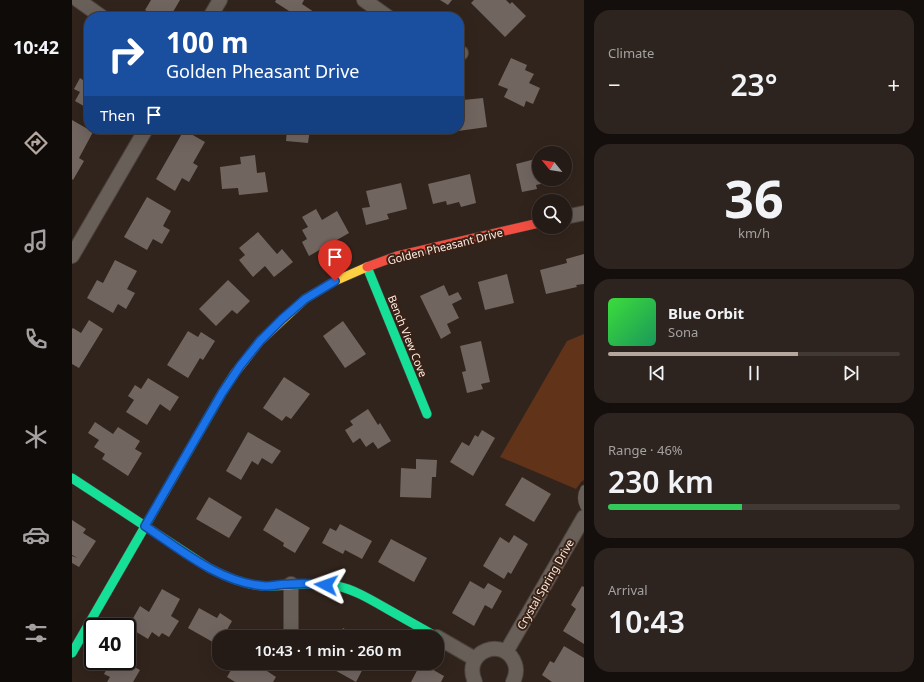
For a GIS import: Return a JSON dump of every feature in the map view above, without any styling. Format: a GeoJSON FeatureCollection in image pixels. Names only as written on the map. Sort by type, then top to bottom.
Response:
{"type":"FeatureCollection","features":[{"type":"Feature","properties":{"kind":"street"},"geometry":{"type":"LineString","coordinates":[[78,0],[95,12]]}},
{"type":"Feature","properties":{"kind":"street"},"geometry":{"type":"LineString","coordinates":[[213,12],[220,0]]}},
{"type":"Feature","properties":{"kind":"street"},"geometry":{"type":"LineString","coordinates":[[364,0],[381,12]]}},
{"type":"Feature","properties":{"kind":"street"},"geometry":{"type":"LineString","coordinates":[[72,256],[143,134]]}},
{"type":"Feature","properties":{"kind":"street"},"geometry":{"type":"LineString","coordinates":[[572,216],[584,213]]}},
{"type":"Feature","properties":{"kind":"street","name":"Golden Pheasant Drive"},"geometry":{"type":"LineString","coordinates":[[72,653],[222,393],[240,366],[260,341],[305,299],[335,281],[397,256],[532,225]]}},
{"type":"Feature","properties":{"kind":"street","name":"Bench View Cove"},"geometry":{"type":"LineString","coordinates":[[367,267],[427,414]]}},
{"type":"Feature","properties":{"kind":"street"},"geometry":{"type":"LineString","coordinates":[[72,478],[209,568],[234,580],[266,586],[318,584],[349,589],[425,630]]}},
{"type":"Feature","properties":{"kind":"street","name":"Crystal Spring Drive"},"geometry":{"type":"LineString","coordinates":[[506,652],[584,517]]}},
{"type":"Feature","properties":{"kind":"street"},"geometry":{"type":"LineString","coordinates":[[291,584],[291,630]]}},
{"type":"Feature","properties":{"kind":"street"},"geometry":{"type":"LineString","coordinates":[[444,641],[475,659]]}},
{"type":"Feature","properties":{"kind":"street"},"geometry":{"type":"LineString","coordinates":[[475,682],[472,670],[475,659],[484,651],[489,649],[506,652],[514,661],[516,673],[513,682]]}},
{"type":"Feature","properties":{"kind":"lane"},"geometry":{"type":"LineString","coordinates":[[584,489],[581,495],[581,500],[584,507]]}},
{"type":"Feature","properties":{"kind":"shaded area"},"geometry":{"type":"Polygon","coordinates":[[[584,334],[584,480],[576,489],[500,457],[567,341],[584,334]]]}},
{"type":"Feature","properties":{"kind":"building"},"geometry":{"type":"Polygon","coordinates":[[[151,0],[180,0],[173,12],[148,12],[145,10],[151,0]]]}},
{"type":"Feature","properties":{"kind":"building"},"geometry":{"type":"Polygon","coordinates":[[[276,0],[304,0],[302,4],[314,12],[288,12],[289,11],[275,2],[276,0]]]}},
{"type":"Feature","properties":{"kind":"building"},"geometry":{"type":"Polygon","coordinates":[[[440,0],[452,0],[448,5],[440,0]]]}},
{"type":"Feature","properties":{"kind":"building"},"geometry":{"type":"Polygon","coordinates":[[[474,0],[506,0],[510,4],[512,2],[526,16],[505,37],[471,3],[474,0]]]}},
{"type":"Feature","properties":{"kind":"building"},"geometry":{"type":"Polygon","coordinates":[[[511,58],[527,65],[525,70],[534,74],[529,83],[540,88],[533,104],[526,101],[524,107],[504,97],[508,89],[498,85],[511,58]]]}},
{"type":"Feature","properties":{"kind":"building"},"geometry":{"type":"Polygon","coordinates":[[[80,78],[83,80],[84,78],[84,106],[75,101],[80,92],[74,89],[80,78]]]}},
{"type":"Feature","properties":{"kind":"building"},"geometry":{"type":"Polygon","coordinates":[[[483,98],[487,127],[464,130],[464,100],[483,98]]]}},
{"type":"Feature","properties":{"kind":"building"},"geometry":{"type":"Polygon","coordinates":[[[72,120],[84,127],[84,134],[92,134],[79,158],[84,161],[73,180],[72,120]]]}},
{"type":"Feature","properties":{"kind":"building"},"geometry":{"type":"Polygon","coordinates":[[[182,134],[191,134],[205,142],[193,163],[198,166],[189,182],[182,178],[175,191],[156,179],[182,134]]]}},
{"type":"Feature","properties":{"kind":"building"},"geometry":{"type":"Polygon","coordinates":[[[287,134],[309,134],[308,143],[286,141],[287,134]]]}},
{"type":"Feature","properties":{"kind":"building"},"geometry":{"type":"Polygon","coordinates":[[[255,155],[257,173],[265,172],[268,192],[239,195],[238,188],[222,189],[220,167],[241,164],[240,157],[255,155]]]}},
{"type":"Feature","properties":{"kind":"building"},"geometry":{"type":"Polygon","coordinates":[[[532,160],[532,186],[536,186],[537,189],[522,192],[516,164],[532,160]]]}},
{"type":"Feature","properties":{"kind":"building"},"geometry":{"type":"Polygon","coordinates":[[[470,174],[476,203],[461,207],[459,202],[447,205],[446,201],[433,204],[428,184],[470,174]]]}},
{"type":"Feature","properties":{"kind":"building"},"geometry":{"type":"Polygon","coordinates":[[[401,183],[407,209],[387,214],[389,219],[366,225],[362,208],[370,207],[366,191],[401,183]]]}},
{"type":"Feature","properties":{"kind":"building"},"geometry":{"type":"Polygon","coordinates":[[[147,197],[171,211],[163,226],[170,230],[162,244],[153,239],[147,250],[124,237],[147,197]]]}},
{"type":"Feature","properties":{"kind":"building"},"geometry":{"type":"Polygon","coordinates":[[[316,209],[322,220],[337,211],[349,233],[309,256],[302,242],[307,239],[302,230],[308,227],[302,217],[316,209]]]}},
{"type":"Feature","properties":{"kind":"building"},"geometry":{"type":"Polygon","coordinates":[[[258,232],[277,254],[282,249],[293,262],[274,277],[265,266],[253,277],[239,260],[245,255],[239,248],[258,232]]]}},
{"type":"Feature","properties":{"kind":"building"},"geometry":{"type":"Polygon","coordinates":[[[584,254],[584,284],[546,294],[540,270],[567,263],[566,259],[584,254]]]}},
{"type":"Feature","properties":{"kind":"building"},"geometry":{"type":"Polygon","coordinates":[[[115,260],[137,271],[127,289],[135,293],[126,309],[118,304],[113,313],[87,298],[97,280],[103,283],[115,260]]]}},
{"type":"Feature","properties":{"kind":"building"},"geometry":{"type":"Polygon","coordinates":[[[507,274],[514,303],[485,310],[478,282],[507,274]]]}},
{"type":"Feature","properties":{"kind":"building"},"geometry":{"type":"Polygon","coordinates":[[[228,280],[250,301],[237,314],[232,310],[216,326],[199,309],[228,280]]]}},
{"type":"Feature","properties":{"kind":"building"},"geometry":{"type":"Polygon","coordinates":[[[444,285],[449,296],[458,292],[462,299],[452,304],[459,318],[447,324],[451,333],[441,339],[420,296],[444,285]]]}},
{"type":"Feature","properties":{"kind":"building"},"geometry":{"type":"Polygon","coordinates":[[[89,320],[103,329],[79,368],[72,364],[72,329],[73,328],[81,333],[89,320]]]}},
{"type":"Feature","properties":{"kind":"building"},"geometry":{"type":"Polygon","coordinates":[[[343,321],[366,354],[345,368],[323,336],[343,321]]]}},
{"type":"Feature","properties":{"kind":"building"},"geometry":{"type":"Polygon","coordinates":[[[188,331],[198,337],[201,332],[215,341],[203,360],[200,358],[188,378],[167,365],[188,331]]]}},
{"type":"Feature","properties":{"kind":"building"},"geometry":{"type":"Polygon","coordinates":[[[481,341],[490,382],[481,384],[483,389],[467,393],[462,372],[466,371],[460,346],[481,341]]]}},
{"type":"Feature","properties":{"kind":"building"},"geometry":{"type":"Polygon","coordinates":[[[284,377],[310,394],[291,419],[286,416],[282,421],[263,408],[284,377]]]}},
{"type":"Feature","properties":{"kind":"building"},"geometry":{"type":"Polygon","coordinates":[[[148,378],[179,397],[170,411],[160,404],[147,425],[126,412],[134,400],[128,396],[135,385],[141,389],[148,378]]]}},
{"type":"Feature","properties":{"kind":"building"},"geometry":{"type":"Polygon","coordinates":[[[368,409],[378,425],[380,423],[391,441],[378,449],[373,442],[366,447],[360,438],[353,443],[345,430],[353,425],[350,421],[368,409]]]}},
{"type":"Feature","properties":{"kind":"building"},"geometry":{"type":"Polygon","coordinates":[[[95,422],[113,434],[118,427],[140,441],[135,449],[142,453],[128,476],[102,459],[105,454],[94,447],[99,440],[88,433],[95,422]]]}},
{"type":"Feature","properties":{"kind":"building"},"geometry":{"type":"Polygon","coordinates":[[[482,430],[495,438],[473,476],[450,462],[462,442],[469,446],[475,435],[478,437],[482,430]]]}},
{"type":"Feature","properties":{"kind":"building"},"geometry":{"type":"Polygon","coordinates":[[[248,432],[281,451],[272,464],[262,458],[258,465],[252,461],[241,480],[226,471],[248,432]]]}},
{"type":"Feature","properties":{"kind":"building"},"geometry":{"type":"Polygon","coordinates":[[[416,459],[437,460],[436,477],[432,477],[431,498],[400,497],[401,468],[416,469],[416,459]]]}},
{"type":"Feature","properties":{"kind":"building"},"geometry":{"type":"Polygon","coordinates":[[[522,477],[551,494],[534,522],[505,505],[522,477]]]}},
{"type":"Feature","properties":{"kind":"building"},"geometry":{"type":"Polygon","coordinates":[[[209,497],[242,517],[229,538],[196,519],[209,497]]]}},
{"type":"Feature","properties":{"kind":"building"},"geometry":{"type":"Polygon","coordinates":[[[276,508],[310,528],[295,553],[283,546],[284,543],[263,530],[276,508]]]}},
{"type":"Feature","properties":{"kind":"building"},"geometry":{"type":"Polygon","coordinates":[[[72,520],[86,529],[83,533],[96,541],[79,567],[72,563],[72,556],[78,558],[72,555],[72,520]]]}},
{"type":"Feature","properties":{"kind":"building"},"geometry":{"type":"Polygon","coordinates":[[[340,524],[372,541],[362,559],[345,550],[343,554],[322,543],[330,528],[336,531],[340,524]]]}},
{"type":"Feature","properties":{"kind":"building"},"geometry":{"type":"Polygon","coordinates":[[[514,535],[528,544],[511,574],[508,572],[504,579],[483,566],[500,537],[509,543],[514,535]]]}},
{"type":"Feature","properties":{"kind":"building"},"geometry":{"type":"Polygon","coordinates":[[[391,539],[427,558],[414,582],[378,562],[391,539]]]}},
{"type":"Feature","properties":{"kind":"building"},"geometry":{"type":"Polygon","coordinates":[[[470,581],[484,589],[488,583],[502,591],[492,609],[485,605],[474,626],[452,613],[470,581]]]}},
{"type":"Feature","properties":{"kind":"building"},"geometry":{"type":"Polygon","coordinates":[[[582,586],[584,587],[584,644],[563,631],[576,609],[571,605],[582,586]]]}},
{"type":"Feature","properties":{"kind":"building"},"geometry":{"type":"Polygon","coordinates":[[[162,589],[180,599],[171,616],[179,621],[169,637],[162,633],[159,637],[152,632],[148,639],[136,632],[136,618],[133,618],[140,606],[149,612],[162,589]]]}},
{"type":"Feature","properties":{"kind":"building"},"geometry":{"type":"Polygon","coordinates":[[[199,608],[217,618],[220,613],[232,621],[227,630],[212,630],[212,642],[188,628],[199,608]]]}},
{"type":"Feature","properties":{"kind":"building"},"geometry":{"type":"Polygon","coordinates":[[[564,646],[584,658],[584,682],[552,682],[542,675],[550,661],[554,663],[564,646]]]}},
{"type":"Feature","properties":{"kind":"building"},"geometry":{"type":"Polygon","coordinates":[[[136,668],[140,670],[133,682],[107,682],[110,677],[104,674],[106,670],[136,670],[136,668]]]}},
{"type":"Feature","properties":{"kind":"building"},"geometry":{"type":"Polygon","coordinates":[[[231,670],[266,670],[276,677],[273,682],[235,682],[227,677],[231,670]]]}},
{"type":"Feature","properties":{"kind":"building"},"geometry":{"type":"Polygon","coordinates":[[[335,670],[362,670],[356,682],[335,670]]]}},
{"type":"Feature","properties":{"kind":"building"},"geometry":{"type":"Polygon","coordinates":[[[417,670],[433,670],[444,676],[441,682],[411,682],[417,670]]]}},
{"type":"Feature","properties":{"kind":"traffic: fast"},"geometry":{"type":"LineString","coordinates":[[367,267],[427,414]]}},
{"type":"Feature","properties":{"kind":"traffic: fast"},"geometry":{"type":"LineString","coordinates":[[72,653],[235,373]]}},
{"type":"Feature","properties":{"kind":"traffic: fast"},"geometry":{"type":"LineString","coordinates":[[72,478],[209,568],[223,575],[244,583],[259,586],[302,584],[337,586],[358,593],[425,630]]}},
{"type":"Feature","properties":{"kind":"traffic: slow"},"geometry":{"type":"LineString","coordinates":[[235,373],[260,341],[305,299],[335,281],[367,267]]}},
{"type":"Feature","properties":{"kind":"traffic: jam"},"geometry":{"type":"LineString","coordinates":[[367,267],[397,256],[532,225]]}},
{"type":"Feature","properties":{"kind":"route"},"geometry":{"type":"LineString","coordinates":[[326,585],[303,583],[266,586],[234,580],[209,568],[145,526],[222,393],[240,366],[260,341],[282,319],[305,299],[335,281]]}}]}
